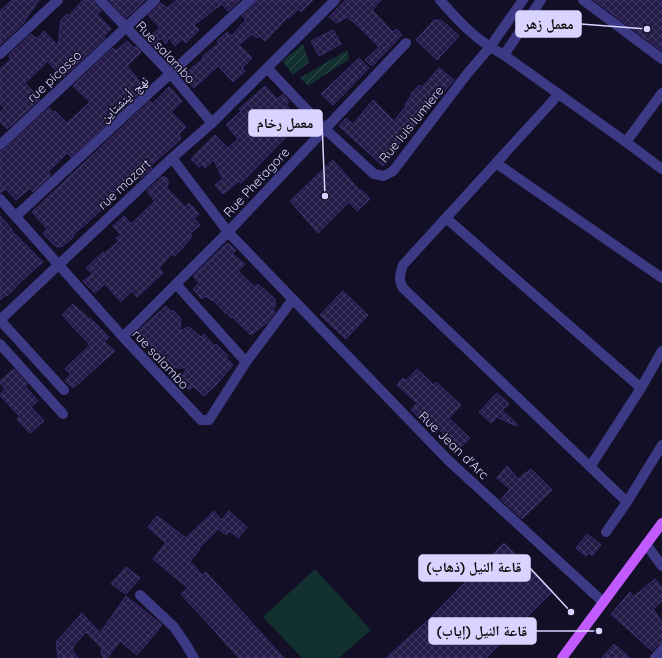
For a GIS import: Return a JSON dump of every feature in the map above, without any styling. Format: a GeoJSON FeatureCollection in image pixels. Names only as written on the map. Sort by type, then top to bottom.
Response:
{"type":"FeatureCollection","features":[{"type":"Feature","properties":{"kind":"main road"},"geometry":{"type":"LineString","coordinates":[[562,658],[662,523]]}},
{"type":"Feature","properties":{"kind":"street"},"geometry":{"type":"LineString","coordinates":[[0,54],[58,0]]}},
{"type":"Feature","properties":{"kind":"street","name":"Rue salambo"},"geometry":{"type":"LineString","coordinates":[[100,0],[170,74],[212,123]]}},
{"type":"Feature","properties":{"kind":"street","name":"rue picasso"},"geometry":{"type":"LineString","coordinates":[[0,144],[155,0]]}},
{"type":"Feature","properties":{"kind":"street","name":"نهج أينشتاين"},"geometry":{"type":"LineString","coordinates":[[16,216],[250,0]]}},
{"type":"Feature","properties":{"kind":"street","name":"rue mazart"},"geometry":{"type":"LineString","coordinates":[[0,320],[172,158],[212,123],[335,0]]}},
{"type":"Feature","properties":{"kind":"street"},"geometry":{"type":"LineString","coordinates":[[440,0],[462,25],[490,47],[504,55],[662,169]]}},
{"type":"Feature","properties":{"kind":"street","name":"Rue luis lumiere"},"geometry":{"type":"LineString","coordinates":[[267,68],[324,128],[374,174],[384,176],[393,171],[490,47],[523,0]]}},
{"type":"Feature","properties":{"kind":"street"},"geometry":{"type":"LineString","coordinates":[[504,55],[541,0]]}},
{"type":"Feature","properties":{"kind":"street"},"geometry":{"type":"LineString","coordinates":[[583,0],[662,59]]}},
{"type":"Feature","properties":{"kind":"street","name":"Rue Phetagore"},"geometry":{"type":"LineString","coordinates":[[123,337],[228,232],[324,128],[406,43]]}},
{"type":"Feature","properties":{"kind":"street"},"geometry":{"type":"LineString","coordinates":[[626,142],[662,93]]}},
{"type":"Feature","properties":{"kind":"street"},"geometry":{"type":"LineString","coordinates":[[558,94],[403,265],[399,277],[400,283],[403,288],[627,502]]}},
{"type":"Feature","properties":{"kind":"street","name":"Rue Jean d'Arc"},"geometry":{"type":"LineString","coordinates":[[172,158],[228,232],[449,461],[603,602]]}},
{"type":"Feature","properties":{"kind":"street"},"geometry":{"type":"LineString","coordinates":[[496,163],[662,278]]}},
{"type":"Feature","properties":{"kind":"street","name":"rue salambo"},"geometry":{"type":"LineString","coordinates":[[0,199],[123,337],[201,420],[209,420],[246,362],[293,299]]}},
{"type":"Feature","properties":{"kind":"street"},"geometry":{"type":"LineString","coordinates":[[446,218],[641,388]]}},
{"type":"Feature","properties":{"kind":"street"},"geometry":{"type":"LineString","coordinates":[[176,284],[246,362]]}},
{"type":"Feature","properties":{"kind":"street"},"geometry":{"type":"LineString","coordinates":[[0,320],[64,390]]}},
{"type":"Feature","properties":{"kind":"street"},"geometry":{"type":"LineString","coordinates":[[0,344],[63,414]]}},
{"type":"Feature","properties":{"kind":"street"},"geometry":{"type":"LineString","coordinates":[[590,467],[641,388],[662,351]]}},
{"type":"Feature","properties":{"kind":"street"},"geometry":{"type":"LineString","coordinates":[[606,532],[627,502],[662,445]]}},
{"type":"Feature","properties":{"kind":"street"},"geometry":{"type":"LineString","coordinates":[[646,544],[662,566]]}},
{"type":"Feature","properties":{"kind":"street"},"geometry":{"type":"LineString","coordinates":[[140,595],[174,627],[194,658]]}},
{"type":"Feature","properties":{"kind":"street"},"geometry":{"type":"LineString","coordinates":[[655,658],[662,650]]}},
{"type":"Feature","properties":{"kind":"green space"},"geometry":{"type":"Polygon","coordinates":[[[303,44],[309,62],[293,75],[282,61],[303,44]]]}},
{"type":"Feature","properties":{"kind":"green space"},"geometry":{"type":"Polygon","coordinates":[[[347,50],[349,59],[308,86],[300,78],[347,50]]]}},
{"type":"Feature","properties":{"kind":"green space"},"geometry":{"type":"Polygon","coordinates":[[[315,569],[371,630],[339,658],[302,658],[263,617],[315,569]]]}},
{"type":"Feature","properties":{"kind":"building"},"geometry":{"type":"Polygon","coordinates":[[[12,0],[39,0],[23,23],[0,45],[0,11],[12,0]]]}},
{"type":"Feature","properties":{"kind":"building"},"geometry":{"type":"Polygon","coordinates":[[[83,0],[94,0],[95,4],[101,11],[97,14],[111,29],[103,37],[105,38],[64,76],[62,74],[60,76],[48,61],[25,83],[40,99],[7,129],[0,121],[0,112],[4,108],[0,103],[0,69],[11,59],[9,55],[31,34],[37,39],[44,31],[58,46],[61,20],[67,14],[69,16],[83,0]]]}},
{"type":"Feature","properties":{"kind":"building"},"geometry":{"type":"Polygon","coordinates":[[[109,0],[145,0],[126,18],[109,0]]]}},
{"type":"Feature","properties":{"kind":"building"},"geometry":{"type":"Polygon","coordinates":[[[177,0],[240,0],[228,11],[222,4],[194,25],[199,30],[186,43],[182,39],[175,46],[169,37],[166,44],[161,38],[152,45],[146,39],[160,28],[148,15],[161,3],[167,8],[177,0]]]}},
{"type":"Feature","properties":{"kind":"building"},"geometry":{"type":"Polygon","coordinates":[[[256,0],[313,0],[301,12],[298,9],[290,18],[288,17],[265,41],[259,36],[257,38],[252,34],[239,45],[252,58],[242,68],[245,71],[233,82],[218,66],[194,88],[183,75],[204,58],[202,57],[219,43],[217,41],[227,32],[231,36],[246,20],[242,16],[254,5],[256,0]]]}},
{"type":"Feature","properties":{"kind":"building"},"geometry":{"type":"Polygon","coordinates":[[[346,0],[381,0],[372,10],[393,32],[397,29],[402,35],[372,66],[365,60],[379,47],[347,17],[337,23],[329,17],[346,0]]]}},
{"type":"Feature","properties":{"kind":"building"},"geometry":{"type":"Polygon","coordinates":[[[594,0],[662,0],[662,51],[594,0]]]}},
{"type":"Feature","properties":{"kind":"building"},"geometry":{"type":"Polygon","coordinates":[[[434,20],[441,20],[459,36],[437,60],[416,40],[434,20]]]}},
{"type":"Feature","properties":{"kind":"building"},"geometry":{"type":"Polygon","coordinates":[[[333,30],[341,44],[319,56],[311,41],[333,30]]]}},
{"type":"Feature","properties":{"kind":"building"},"geometry":{"type":"Polygon","coordinates":[[[127,41],[141,52],[127,66],[144,87],[141,90],[142,91],[71,157],[67,153],[48,172],[51,175],[33,192],[30,188],[16,200],[6,189],[0,193],[0,152],[49,108],[54,113],[55,111],[67,123],[90,102],[73,86],[113,48],[116,51],[127,41]]]}},
{"type":"Feature","properties":{"kind":"building"},"geometry":{"type":"Polygon","coordinates":[[[359,58],[369,68],[333,105],[321,94],[359,58]]]}},
{"type":"Feature","properties":{"kind":"building"},"geometry":{"type":"Polygon","coordinates":[[[439,68],[454,80],[394,150],[396,151],[383,166],[339,126],[346,118],[353,124],[373,100],[394,121],[406,106],[405,105],[412,94],[411,93],[420,85],[422,87],[439,68]]]}},
{"type":"Feature","properties":{"kind":"building"},"geometry":{"type":"Polygon","coordinates":[[[265,86],[277,99],[283,94],[289,102],[286,105],[302,121],[241,183],[239,181],[223,194],[215,185],[223,179],[214,160],[205,168],[202,164],[199,167],[191,159],[215,135],[228,148],[238,139],[226,125],[241,111],[239,109],[265,86]]]}},
{"type":"Feature","properties":{"kind":"building"},"geometry":{"type":"Polygon","coordinates":[[[169,87],[182,101],[171,112],[186,127],[179,134],[181,139],[150,166],[152,168],[141,178],[136,173],[111,196],[113,198],[107,205],[73,235],[74,236],[63,246],[57,247],[43,233],[47,229],[32,212],[150,101],[152,104],[169,87]]]}},
{"type":"Feature","properties":{"kind":"building"},"geometry":{"type":"Polygon","coordinates":[[[333,160],[360,191],[362,190],[370,199],[357,211],[349,202],[318,233],[290,201],[333,160]]]}},
{"type":"Feature","properties":{"kind":"building"},"geometry":{"type":"Polygon","coordinates":[[[163,176],[168,179],[168,185],[166,187],[185,207],[189,203],[199,214],[194,218],[200,225],[190,234],[192,236],[181,250],[174,256],[171,254],[159,268],[163,273],[137,297],[132,291],[121,302],[105,284],[95,293],[83,281],[93,274],[86,268],[103,252],[104,254],[119,241],[116,238],[121,235],[113,226],[124,216],[131,224],[155,201],[147,191],[163,176]]]}},
{"type":"Feature","properties":{"kind":"building"},"geometry":{"type":"Polygon","coordinates":[[[0,216],[12,229],[11,230],[43,262],[20,282],[7,296],[6,295],[0,300],[0,216]]]}},
{"type":"Feature","properties":{"kind":"building"},"geometry":{"type":"Polygon","coordinates":[[[227,243],[236,250],[232,254],[245,264],[238,271],[255,287],[258,284],[276,300],[273,310],[275,312],[268,322],[251,335],[232,317],[231,318],[227,313],[226,314],[213,300],[212,301],[206,296],[202,299],[193,289],[199,283],[193,276],[227,243]]]}},
{"type":"Feature","properties":{"kind":"building"},"geometry":{"type":"Polygon","coordinates":[[[343,291],[368,315],[346,339],[320,315],[343,291]]]}},
{"type":"Feature","properties":{"kind":"building"},"geometry":{"type":"Polygon","coordinates":[[[73,304],[109,337],[104,342],[115,351],[73,388],[65,381],[71,374],[65,369],[90,345],[62,315],[73,304]]]}},
{"type":"Feature","properties":{"kind":"building"},"geometry":{"type":"Polygon","coordinates":[[[166,306],[172,312],[173,310],[181,319],[180,331],[189,327],[201,337],[204,334],[214,346],[216,344],[228,356],[226,358],[233,365],[216,385],[204,396],[193,386],[189,390],[180,378],[187,368],[175,368],[160,352],[158,354],[138,331],[166,306]]]}},
{"type":"Feature","properties":{"kind":"building"},"geometry":{"type":"Polygon","coordinates":[[[14,369],[27,384],[25,386],[38,401],[31,407],[44,421],[30,433],[17,419],[20,417],[0,395],[5,389],[0,381],[14,369]]]}},
{"type":"Feature","properties":{"kind":"building"},"geometry":{"type":"Polygon","coordinates":[[[417,369],[434,385],[436,382],[461,405],[449,418],[470,438],[459,449],[439,429],[436,433],[411,410],[417,403],[397,385],[403,378],[406,381],[417,369]]]}},
{"type":"Feature","properties":{"kind":"building"},"geometry":{"type":"Polygon","coordinates":[[[497,393],[509,404],[502,410],[517,424],[516,426],[497,417],[491,423],[479,412],[497,393]]]}},
{"type":"Feature","properties":{"kind":"building"},"geometry":{"type":"Polygon","coordinates":[[[507,466],[518,479],[531,469],[552,490],[522,519],[501,499],[510,489],[497,478],[507,466]]]}},
{"type":"Feature","properties":{"kind":"building"},"geometry":{"type":"Polygon","coordinates":[[[214,511],[221,520],[229,511],[247,527],[238,538],[229,531],[226,535],[218,529],[199,548],[200,549],[190,561],[202,575],[206,572],[284,658],[239,658],[181,594],[188,588],[153,559],[166,543],[148,527],[157,516],[186,538],[214,511]]]}},
{"type":"Feature","properties":{"kind":"building"},"geometry":{"type":"Polygon","coordinates":[[[587,534],[601,545],[592,556],[589,553],[586,556],[576,548],[587,534]]]}},
{"type":"Feature","properties":{"kind":"building"},"geometry":{"type":"Polygon","coordinates":[[[504,543],[553,591],[486,658],[386,658],[427,621],[504,543]]]}},
{"type":"Feature","properties":{"kind":"building"},"geometry":{"type":"Polygon","coordinates":[[[126,567],[140,578],[126,594],[111,584],[126,567]]]}},
{"type":"Feature","properties":{"kind":"building"},"geometry":{"type":"Polygon","coordinates":[[[655,579],[662,588],[662,601],[653,609],[662,622],[662,644],[657,645],[652,651],[611,614],[630,592],[633,597],[655,579]]]}},
{"type":"Feature","properties":{"kind":"building"},"geometry":{"type":"Polygon","coordinates":[[[126,596],[162,625],[137,655],[120,641],[107,658],[104,658],[101,653],[102,648],[86,632],[75,644],[72,650],[78,658],[58,658],[56,642],[82,613],[100,633],[126,596]]]}},
{"type":"Feature","properties":{"kind":"building"},"geometry":{"type":"Polygon","coordinates":[[[614,644],[630,658],[602,658],[614,644]]]}},
{"type":"Feature","properties":{"kind":"place","name":"معمل زهر"},"geometry":{"type":"Point","coordinates":[647,29]}},
{"type":"Feature","properties":{"kind":"place","name":"معمل رخام"},"geometry":{"type":"Point","coordinates":[325,196]}},
{"type":"Feature","properties":{"kind":"place","name":"قاعة النيل (ذهاب)"},"geometry":{"type":"Point","coordinates":[571,612]}},
{"type":"Feature","properties":{"kind":"place","name":"قاعة النيل (إياب)"},"geometry":{"type":"Point","coordinates":[599,631]}}]}
